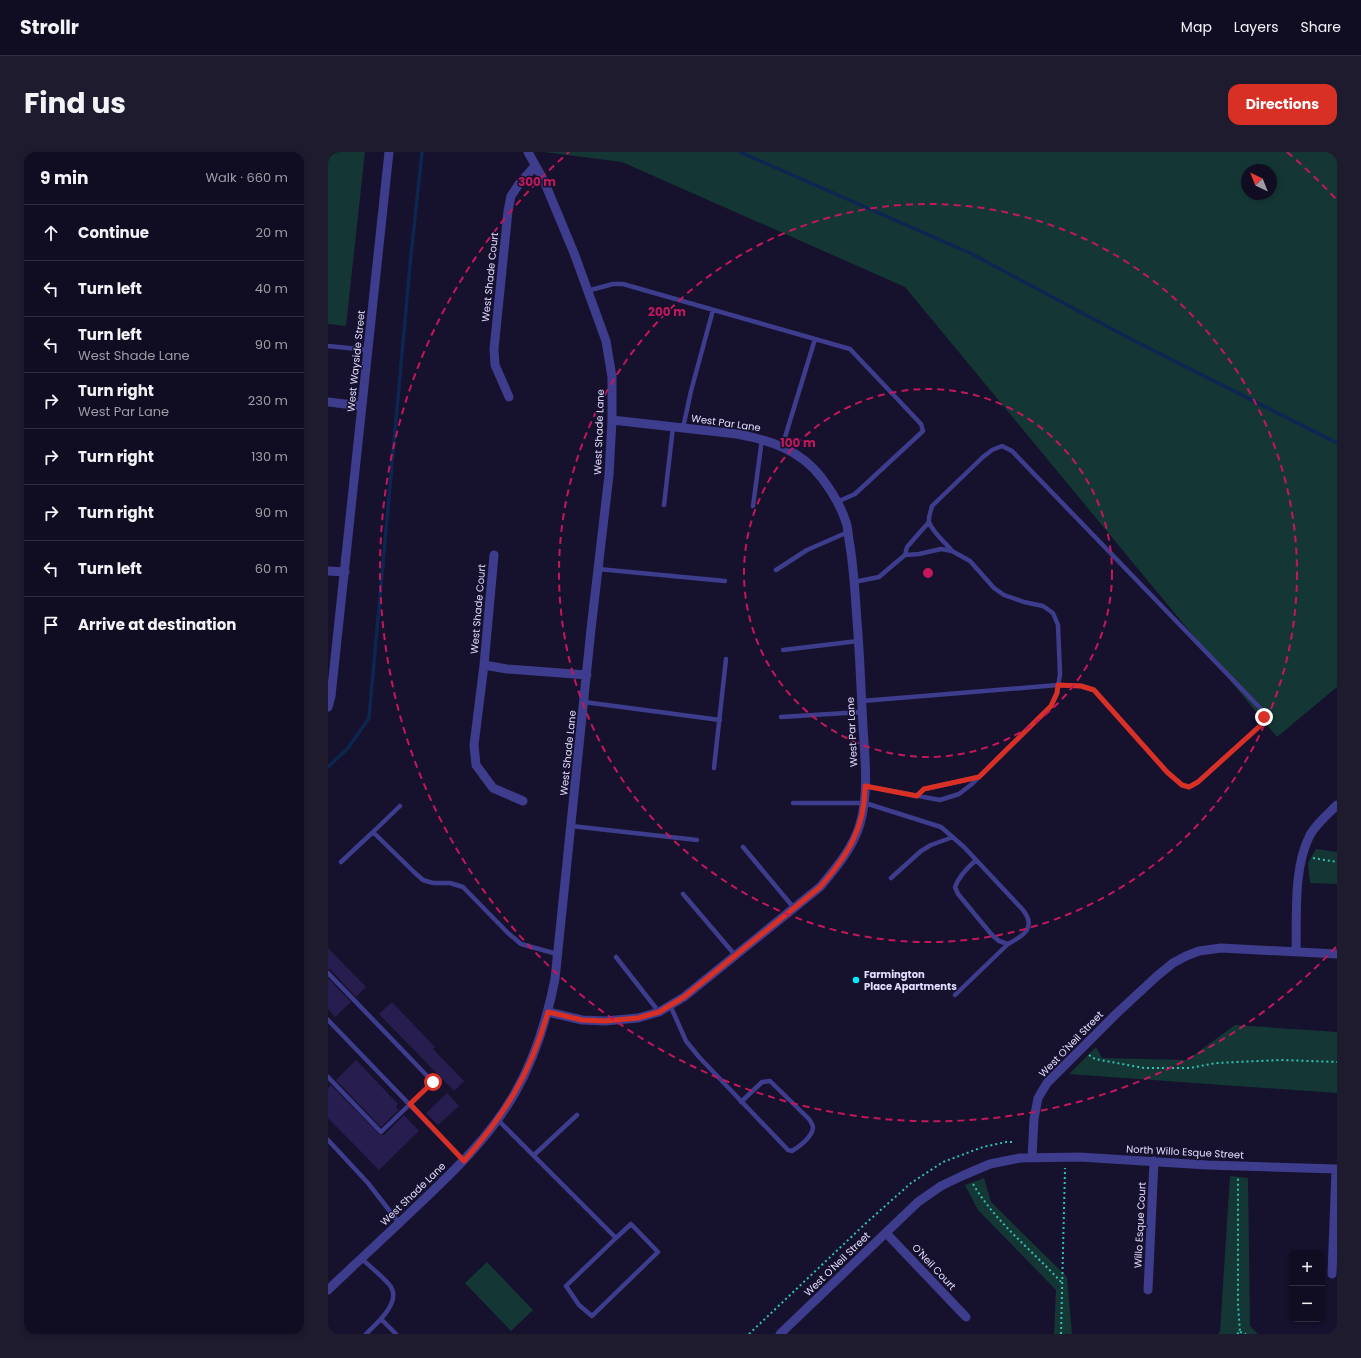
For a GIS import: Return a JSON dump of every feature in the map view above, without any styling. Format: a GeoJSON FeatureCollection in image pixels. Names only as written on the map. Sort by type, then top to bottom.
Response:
{"type":"FeatureCollection","features":[{"type":"Feature","properties":{"kind":"street","name":"West Wayside Street"},"geometry":{"type":"LineString","coordinates":[[328,707],[331,696],[345,572],[389,152]]}},
{"type":"Feature","properties":{"kind":"street","name":"West Shade Lane"},"geometry":{"type":"LineString","coordinates":[[328,1290],[464,1161],[498,1120],[515,1094],[530,1063],[548,1012],[555,979],[609,475],[612,420],[612,377],[606,341],[574,253],[547,188],[528,152]]}},
{"type":"Feature","properties":{"kind":"street","name":"West Shade Court"},"geometry":{"type":"LineString","coordinates":[[509,397],[495,365],[494,349],[508,211],[511,196],[519,184],[535,166]]}},
{"type":"Feature","properties":{"kind":"street"},"geometry":{"type":"LineString","coordinates":[[328,402],[362,406]]}},
{"type":"Feature","properties":{"kind":"street","name":"West Par Lane"},"geometry":{"type":"LineString","coordinates":[[548,1012],[582,1020],[605,1021],[638,1018],[659,1012],[684,997],[820,887],[837,868],[854,838],[860,825],[865,803],[862,701],[853,559],[846,523],[837,502],[821,477],[808,463],[792,452],[762,439],[738,434],[612,420]]}},
{"type":"Feature","properties":{"kind":"street","name":"West Shade Court"},"geometry":{"type":"LineString","coordinates":[[494,555],[484,665],[474,745],[476,765],[493,788],[523,801]]}},
{"type":"Feature","properties":{"kind":"street"},"geometry":{"type":"LineString","coordinates":[[328,571],[345,572]]}},
{"type":"Feature","properties":{"kind":"street","name":"West Shade Court"},"geometry":{"type":"LineString","coordinates":[[484,665],[507,669],[587,675]]}},
{"type":"Feature","properties":{"kind":"street"},"geometry":{"type":"LineString","coordinates":[[1296,952],[1300,868],[1304,851],[1311,834],[1323,819],[1337,806]]}},
{"type":"Feature","properties":{"kind":"street","name":"West O'Neil Street"},"geometry":{"type":"LineString","coordinates":[[780,1334],[918,1202],[941,1186],[990,1164],[1020,1158],[1032,1158],[1038,1098],[1047,1083],[1156,976],[1186,956],[1199,951],[1221,948],[1337,954]]}},
{"type":"Feature","properties":{"kind":"street","name":"North Willo Esque Street"},"geometry":{"type":"LineString","coordinates":[[1032,1158],[1079,1157],[1337,1169]]}},
{"type":"Feature","properties":{"kind":"street","name":"Willo Esque Court"},"geometry":{"type":"LineString","coordinates":[[1148,1290],[1154,1161]]}},
{"type":"Feature","properties":{"kind":"street"},"geometry":{"type":"LineString","coordinates":[[1332,1274],[1337,1169]]}},
{"type":"Feature","properties":{"kind":"street","name":"O'Neil Court"},"geometry":{"type":"LineString","coordinates":[[886,1233],[966,1317]]}},
{"type":"Feature","properties":{"kind":"lane"},"geometry":{"type":"LineString","coordinates":[[588,291],[613,284],[623,284],[850,349],[921,424],[922,431],[855,494],[837,502]]}},
{"type":"Feature","properties":{"kind":"lane"},"geometry":{"type":"LineString","coordinates":[[683,428],[695,372],[713,310]]}},
{"type":"Feature","properties":{"kind":"lane"},"geometry":{"type":"LineString","coordinates":[[782,447],[815,339]]}},
{"type":"Feature","properties":{"kind":"lane"},"geometry":{"type":"LineString","coordinates":[[328,346],[369,350]]}},
{"type":"Feature","properties":{"kind":"lane"},"geometry":{"type":"LineString","coordinates":[[664,505],[673,427]]}},
{"type":"Feature","properties":{"kind":"lane"},"geometry":{"type":"LineString","coordinates":[[753,506],[762,439]]}},
{"type":"Feature","properties":{"kind":"lane"},"geometry":{"type":"LineString","coordinates":[[862,701],[1058,685],[1081,686],[1094,690],[1167,772],[1182,785],[1189,787],[1198,782],[1261,725],[1264,717],[1262,710],[1012,451],[1002,446],[992,450],[932,506],[929,515],[929,522],[952,551]]}},
{"type":"Feature","properties":{"kind":"lane"},"geometry":{"type":"LineString","coordinates":[[906,555],[907,547],[929,522]]}},
{"type":"Feature","properties":{"kind":"lane"},"geometry":{"type":"LineString","coordinates":[[776,570],[806,550],[848,532]]}},
{"type":"Feature","properties":{"kind":"lane"},"geometry":{"type":"LineString","coordinates":[[854,582],[879,577],[893,564],[906,555],[919,554],[941,549],[952,551],[970,561],[994,588],[1004,594],[1024,602],[1043,606],[1053,613],[1058,625],[1060,674],[1057,693],[1051,706],[979,777],[959,794],[940,800],[865,786]]}},
{"type":"Feature","properties":{"kind":"lane"},"geometry":{"type":"LineString","coordinates":[[598,569],[725,582]]}},
{"type":"Feature","properties":{"kind":"lane"},"geometry":{"type":"LineString","coordinates":[[783,650],[858,641]]}},
{"type":"Feature","properties":{"kind":"lane"},"geometry":{"type":"LineString","coordinates":[[714,768],[726,659]]}},
{"type":"Feature","properties":{"kind":"lane"},"geometry":{"type":"LineString","coordinates":[[584,702],[720,720]]}},
{"type":"Feature","properties":{"kind":"lane"},"geometry":{"type":"LineString","coordinates":[[781,717],[862,712]]}},
{"type":"Feature","properties":{"kind":"lane"},"geometry":{"type":"LineString","coordinates":[[917,796],[924,789],[979,777]]}},
{"type":"Feature","properties":{"kind":"lane"},"geometry":{"type":"LineString","coordinates":[[793,803],[865,803],[941,827],[976,860],[1028,917],[1030,924],[1028,929],[1016,940],[1008,944],[955,995]]}},
{"type":"Feature","properties":{"kind":"lane"},"geometry":{"type":"LineString","coordinates":[[341,862],[400,806]]}},
{"type":"Feature","properties":{"kind":"lane"},"geometry":{"type":"LineString","coordinates":[[571,826],[697,840]]}},
{"type":"Feature","properties":{"kind":"lane"},"geometry":{"type":"LineString","coordinates":[[373,832],[424,880],[433,883],[450,883],[463,887],[508,933],[521,944],[557,954]]}},
{"type":"Feature","properties":{"kind":"lane"},"geometry":{"type":"LineString","coordinates":[[891,878],[921,850],[953,837]]}},
{"type":"Feature","properties":{"kind":"lane"},"geometry":{"type":"LineString","coordinates":[[743,847],[794,908]]}},
{"type":"Feature","properties":{"kind":"lane"},"geometry":{"type":"LineString","coordinates":[[976,860],[965,870],[955,887],[958,894],[992,934],[999,941],[1008,944]]}},
{"type":"Feature","properties":{"kind":"lane"},"geometry":{"type":"LineString","coordinates":[[683,894],[735,955]]}},
{"type":"Feature","properties":{"kind":"lane"},"geometry":{"type":"LineString","coordinates":[[616,957],[659,1012]]}},
{"type":"Feature","properties":{"kind":"lane"},"geometry":{"type":"LineString","coordinates":[[328,973],[433,1082],[381,1132],[328,1077]]}},
{"type":"Feature","properties":{"kind":"lane"},"geometry":{"type":"LineString","coordinates":[[670,1005],[686,1041],[699,1057],[741,1102],[788,1150],[792,1151],[797,1148],[811,1134],[813,1128],[809,1119],[770,1081],[762,1082],[741,1102]]}},
{"type":"Feature","properties":{"kind":"lane"},"geometry":{"type":"LineString","coordinates":[[328,1020],[464,1161]]}},
{"type":"Feature","properties":{"kind":"lane"},"geometry":{"type":"LineString","coordinates":[[534,1155],[577,1115]]}},
{"type":"Feature","properties":{"kind":"lane"},"geometry":{"type":"LineString","coordinates":[[498,1120],[616,1238]]}},
{"type":"Feature","properties":{"kind":"lane"},"geometry":{"type":"LineString","coordinates":[[328,1140],[368,1183],[399,1223]]}},
{"type":"Feature","properties":{"kind":"lane"},"geometry":{"type":"LineString","coordinates":[[631,1224],[658,1252],[592,1316],[579,1305],[566,1286],[616,1238],[631,1224]]}},
{"type":"Feature","properties":{"kind":"lane"},"geometry":{"type":"LineString","coordinates":[[361,1258],[392,1288],[393,1301],[381,1319],[366,1334]]}},
{"type":"Feature","properties":{"kind":"lane"},"geometry":{"type":"LineString","coordinates":[[381,1319],[396,1334]]}},
{"type":"Feature","properties":{"kind":"path"},"geometry":{"type":"LineString","coordinates":[[1312,858],[1337,862]]}},
{"type":"Feature","properties":{"kind":"path"},"geometry":{"type":"LineString","coordinates":[[1088,1053],[1095,1059],[1144,1068],[1190,1068],[1216,1064],[1281,1060],[1337,1062]]}},
{"type":"Feature","properties":{"kind":"path"},"geometry":{"type":"LineString","coordinates":[[749,1334],[865,1224],[911,1183],[943,1162],[984,1147],[1006,1142],[1015,1142]]}},
{"type":"Feature","properties":{"kind":"path"},"geometry":{"type":"LineString","coordinates":[[1061,1334],[1065,1168]]}},
{"type":"Feature","properties":{"kind":"path"},"geometry":{"type":"LineString","coordinates":[[1238,1178],[1239,1333],[1246,1334]]}},
{"type":"Feature","properties":{"kind":"path"},"geometry":{"type":"LineString","coordinates":[[973,1184],[982,1199],[999,1220],[1062,1283]]}},
{"type":"Feature","properties":{"kind":"green space"},"geometry":{"type":"Polygon","coordinates":[[[328,152],[365,152],[346,326],[328,324],[328,152]]]}},
{"type":"Feature","properties":{"kind":"green space"},"geometry":{"type":"Polygon","coordinates":[[[544,152],[1337,152],[1337,687],[1277,737],[905,287],[622,162],[544,152]]]}},
{"type":"Feature","properties":{"kind":"green space"},"geometry":{"type":"Polygon","coordinates":[[[1316,849],[1337,852],[1337,884],[1310,883],[1308,863],[1316,849]]]}},
{"type":"Feature","properties":{"kind":"green space"},"geometry":{"type":"Polygon","coordinates":[[[1235,1025],[1337,1032],[1337,1093],[1069,1074],[1096,1047],[1102,1058],[1187,1060],[1235,1025]]]}},
{"type":"Feature","properties":{"kind":"green space"},"geometry":{"type":"Polygon","coordinates":[[[1230,1176],[1248,1178],[1250,1326],[1258,1334],[1218,1334],[1220,1332],[1230,1176]]]}},
{"type":"Feature","properties":{"kind":"green space"},"geometry":{"type":"Polygon","coordinates":[[[984,1178],[991,1202],[1067,1277],[1072,1334],[1054,1334],[1056,1290],[978,1210],[965,1185],[984,1178]]]}},
{"type":"Feature","properties":{"kind":"green space"},"geometry":{"type":"Polygon","coordinates":[[[487,1262],[533,1310],[511,1331],[465,1283],[487,1262]]]}},
{"type":"Feature","properties":{"kind":"building"},"geometry":{"type":"Polygon","coordinates":[[[328,948],[366,987],[356,997],[331,970],[328,969],[328,948]]]}},
{"type":"Feature","properties":{"kind":"building"},"geometry":{"type":"Polygon","coordinates":[[[328,978],[351,1002],[335,1017],[328,1009],[328,978]]]}},
{"type":"Feature","properties":{"kind":"building"},"geometry":{"type":"Polygon","coordinates":[[[392,1002],[435,1047],[433,1049],[464,1081],[454,1091],[379,1014],[392,1002]]]}},
{"type":"Feature","properties":{"kind":"building"},"geometry":{"type":"Polygon","coordinates":[[[356,1060],[398,1104],[396,1107],[399,1110],[381,1127],[336,1080],[356,1060]]]}},
{"type":"Feature","properties":{"kind":"building"},"geometry":{"type":"Polygon","coordinates":[[[331,1085],[380,1135],[384,1135],[404,1115],[419,1131],[379,1170],[328,1118],[328,1088],[331,1085]]]}},
{"type":"Feature","properties":{"kind":"building"},"geometry":{"type":"Polygon","coordinates":[[[447,1093],[459,1106],[438,1125],[426,1113],[447,1093]]]}},
{"type":"Feature","properties":{"kind":"waterway"},"geometry":{"type":"LineString","coordinates":[[328,767],[348,748],[369,718],[410,265],[422,152]]}},
{"type":"Feature","properties":{"kind":"waterway"},"geometry":{"type":"LineString","coordinates":[[740,152],[972,254],[1127,337],[1337,443]]}},
{"type":"Feature","properties":{"kind":"place","name":"Farmington Place Apartments"},"geometry":{"type":"Point","coordinates":[856,980]}},
{"type":"Feature","properties":{"kind":"route"},"geometry":{"type":"LineString","coordinates":[[433,1082],[410,1104],[464,1161],[498,1120],[515,1094],[530,1063],[548,1012],[582,1020],[605,1021],[638,1018],[659,1012],[684,997],[820,887],[837,868],[851,845],[860,825],[865,803],[865,786],[917,796],[924,789],[979,777],[1051,706],[1057,693],[1058,685],[1081,686],[1094,690],[1167,772],[1182,785],[1189,787],[1198,782],[1261,725],[1264,717]]}}]}
